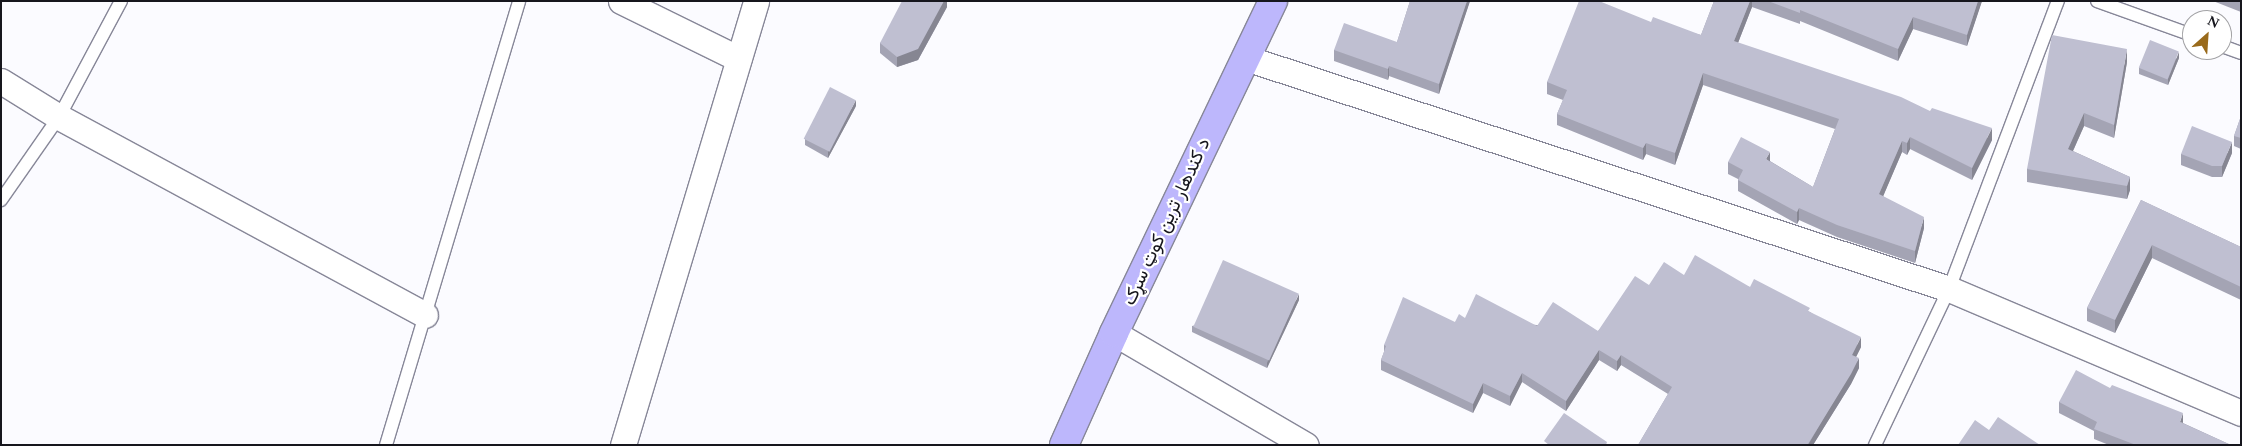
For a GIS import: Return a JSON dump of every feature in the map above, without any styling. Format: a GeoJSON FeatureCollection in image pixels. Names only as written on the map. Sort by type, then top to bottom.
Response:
{"type":"FeatureCollection","features":[{"type":"Feature","properties":{"kind":"main road","name":"د کندهار ترين کوټ سړک"},"geometry":{"type":"LineString","coordinates":[[1064,445],[1114,333],[1273,1]]}},
{"type":"Feature","properties":{"kind":"street"},"geometry":{"type":"LineString","coordinates":[[621,1],[740,59]]}},
{"type":"Feature","properties":{"kind":"street"},"geometry":{"type":"LineString","coordinates":[[623,445],[756,1]]}},
{"type":"Feature","properties":{"kind":"street"},"geometry":{"type":"LineString","coordinates":[[1246,58],[1949,289],[2241,413]]}},
{"type":"Feature","properties":{"kind":"street"},"geometry":{"type":"LineString","coordinates":[[1,81],[59,117],[426,315]]}},
{"type":"Feature","properties":{"kind":"street"},"geometry":{"type":"LineString","coordinates":[[1114,333],[1306,445]]}},
{"type":"Feature","properties":{"kind":"lane"},"geometry":{"type":"LineString","coordinates":[[1,200],[59,117],[121,1]]}},
{"type":"Feature","properties":{"kind":"lane"},"geometry":{"type":"LineString","coordinates":[[386,445],[520,1]]}},
{"type":"Feature","properties":{"kind":"lane"},"geometry":{"type":"LineString","coordinates":[[1875,445],[1949,289],[2058,1]]}},
{"type":"Feature","properties":{"kind":"lane"},"geometry":{"type":"LineString","coordinates":[[2097,1],[2182,31]]}},
{"type":"Feature","properties":{"kind":"building"},"geometry":{"type":"Polygon","coordinates":[[[902,1],[944,1],[918,49],[897,57],[880,43],[902,1]]]}},
{"type":"Feature","properties":{"kind":"building"},"geometry":{"type":"Polygon","coordinates":[[[1410,1],[1467,1],[1439,84],[1389,66],[1388,69],[1334,50],[1344,23],[1397,42],[1410,1]]]}},
{"type":"Feature","properties":{"kind":"building"},"geometry":{"type":"Polygon","coordinates":[[[1579,1],[1599,1],[1651,22],[1653,17],[1701,35],[1714,1],[1750,1],[1734,41],[1901,97],[1930,111],[1932,108],[1992,128],[1972,168],[1910,137],[1907,143],[1902,141],[1879,194],[1924,217],[1915,251],[1837,225],[1799,208],[1797,212],[1738,180],[1743,170],[1728,162],[1741,137],[1770,152],[1766,159],[1813,187],[1839,119],[1703,73],[1675,153],[1646,143],[1643,148],[1557,114],[1567,90],[1547,82],[1579,1]]]}},
{"type":"Feature","properties":{"kind":"building"},"geometry":{"type":"Polygon","coordinates":[[[1768,1],[1978,1],[1967,35],[1913,17],[1898,49],[1800,10],[1800,13],[1768,1]]]}},
{"type":"Feature","properties":{"kind":"building"},"geometry":{"type":"Polygon","coordinates":[[[2052,35],[2127,49],[2114,125],[2084,113],[2068,149],[2130,177],[2127,186],[2027,169],[2052,35]]]}},
{"type":"Feature","properties":{"kind":"building"},"geometry":{"type":"Polygon","coordinates":[[[2150,40],[2179,52],[2168,79],[2139,68],[2150,40]]]}},
{"type":"Feature","properties":{"kind":"building"},"geometry":{"type":"Polygon","coordinates":[[[830,87],[856,100],[830,152],[804,139],[830,87]]]}},
{"type":"Feature","properties":{"kind":"building"},"geometry":{"type":"Polygon","coordinates":[[[2241,116],[2241,138],[2234,136],[2241,116]]]}},
{"type":"Feature","properties":{"kind":"building"},"geometry":{"type":"Polygon","coordinates":[[[2192,126],[2232,142],[2222,166],[2212,166],[2181,154],[2192,126]]]}},
{"type":"Feature","properties":{"kind":"building"},"geometry":{"type":"Polygon","coordinates":[[[2141,200],[2241,247],[2241,287],[2152,245],[2115,320],[2087,308],[2141,200]]]}},
{"type":"Feature","properties":{"kind":"building"},"geometry":{"type":"Polygon","coordinates":[[[1695,255],[1750,287],[1754,279],[1810,308],[1808,311],[1861,337],[1852,355],[1859,358],[1809,445],[1638,445],[1672,387],[1621,355],[1617,361],[1599,350],[1566,401],[1522,373],[1510,396],[1483,383],[1473,404],[1381,360],[1386,346],[1384,345],[1403,297],[1455,322],[1459,314],[1465,318],[1476,294],[1537,326],[1553,302],[1598,331],[1635,276],[1649,285],[1664,262],[1684,275],[1695,255]]]}},
{"type":"Feature","properties":{"kind":"building"},"geometry":{"type":"Polygon","coordinates":[[[1223,260],[1299,294],[1269,360],[1193,327],[1223,260]]]}},
{"type":"Feature","properties":{"kind":"building"},"geometry":{"type":"Polygon","coordinates":[[[2076,370],[2110,388],[2112,385],[2183,413],[2180,422],[2231,445],[2136,445],[2094,429],[2097,422],[2059,402],[2076,370]]]}},
{"type":"Feature","properties":{"kind":"building"},"geometry":{"type":"Polygon","coordinates":[[[1564,413],[1607,442],[1606,445],[1549,445],[1544,441],[1564,413]]]}},
{"type":"Feature","properties":{"kind":"building"},"geometry":{"type":"Polygon","coordinates":[[[1998,417],[2040,445],[1958,445],[1975,420],[1989,430],[1998,417]]]}}]}
